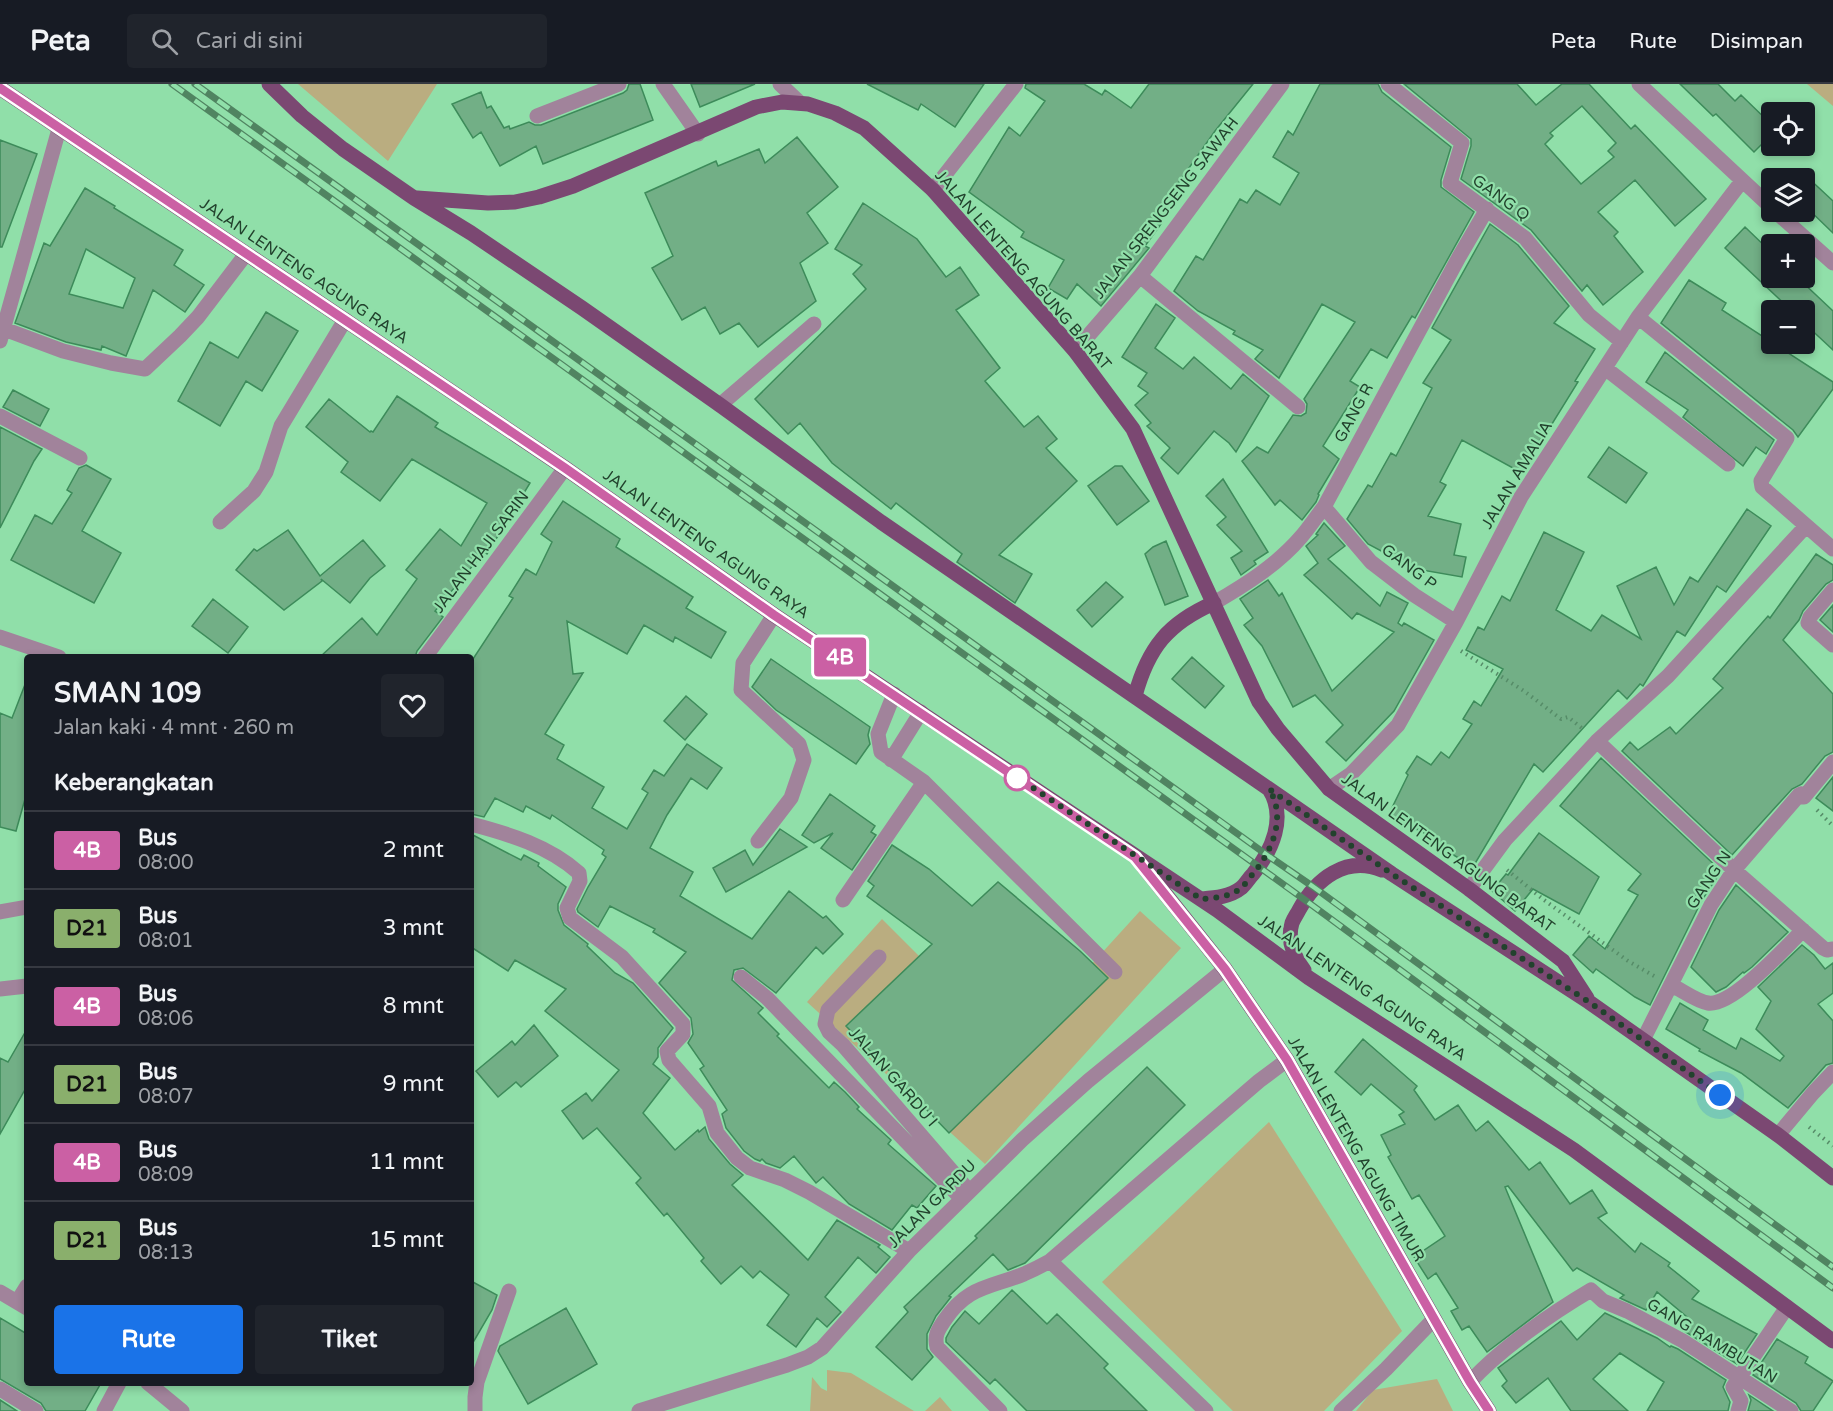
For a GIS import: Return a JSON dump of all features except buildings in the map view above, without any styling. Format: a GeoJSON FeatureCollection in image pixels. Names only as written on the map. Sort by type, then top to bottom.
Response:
{"type":"FeatureCollection","features":[{"type":"Feature","properties":{"kind":"main road"},"geometry":{"type":"LineString","coordinates":[[269,84],[302,116],[343,149],[582,308],[881,522],[1392,874],[1589,1002],[1778,1135],[1833,1178]]}},
{"type":"Feature","properties":{"kind":"main road","name":"JALAN LENTENG AGUNG RAYA"},"geometry":{"type":"LineString","coordinates":[[0,88],[565,468],[774,615],[1201,899],[1309,978],[1574,1150],[1833,1341]]}},
{"type":"Feature","properties":{"kind":"main road","name":"JALAN LENTENG AGUNG BARAT"},"geometry":{"type":"LineString","coordinates":[[414,198],[488,203],[516,202],[539,197],[573,186],[698,134],[756,107],[782,102],[800,103],[836,113],[864,128],[933,190],[1075,351],[1133,429],[1259,702],[1278,729],[1329,789],[1469,889],[1563,961],[1589,1002]]}},
{"type":"Feature","properties":{"kind":"main road"},"geometry":{"type":"LineString","coordinates":[[1135,696],[1142,671],[1154,648],[1170,629],[1190,613],[1214,603]]}},
{"type":"Feature","properties":{"kind":"main road"},"geometry":{"type":"LineString","coordinates":[[1201,899],[1222,897],[1241,888],[1267,855],[1276,832],[1277,822],[1274,798],[1269,789]]}},
{"type":"Feature","properties":{"kind":"main road","name":"JALAN LENTENG AGUNG TIMUR"},"geometry":{"type":"LineString","coordinates":[[1135,857],[1225,969],[1287,1060],[1470,1382],[1489,1411]]}},
{"type":"Feature","properties":{"kind":"main road"},"geometry":{"type":"LineString","coordinates":[[1309,978],[1294,958],[1291,939],[1292,922],[1305,900],[1334,871],[1353,866],[1373,866],[1392,874]]}},
{"type":"Feature","properties":{"kind":"street"},"geometry":{"type":"LineString","coordinates":[[537,116],[619,84]]}},
{"type":"Feature","properties":{"kind":"street"},"geometry":{"type":"LineString","coordinates":[[663,84],[698,134]]}},
{"type":"Feature","properties":{"kind":"street"},"geometry":{"type":"LineString","coordinates":[[780,84],[800,103]]}},
{"type":"Feature","properties":{"kind":"street"},"geometry":{"type":"LineString","coordinates":[[933,190],[1016,84]]}},
{"type":"Feature","properties":{"kind":"street","name":"GANG Q"},"geometry":{"type":"LineString","coordinates":[[1389,84],[1462,143],[1450,183],[1525,238],[1589,315],[1622,342]]}},
{"type":"Feature","properties":{"kind":"street"},"geometry":{"type":"LineString","coordinates":[[1640,84],[1761,198]]}},
{"type":"Feature","properties":{"kind":"street","name":"JALAN SRENGSENG SAWAH"},"geometry":{"type":"LineString","coordinates":[[1075,351],[1140,276],[1280,85]]}},
{"type":"Feature","properties":{"kind":"street"},"geometry":{"type":"LineString","coordinates":[[59,129],[2,335],[111,363],[145,369],[186,330],[246,254]]}},
{"type":"Feature","properties":{"kind":"street","name":"JALAN AMALIA"},"geometry":{"type":"LineString","coordinates":[[1329,789],[1351,774],[1398,725],[1456,622],[1521,497],[1638,317],[1742,182]]}},
{"type":"Feature","properties":{"kind":"street","name":"GANG R"},"geometry":{"type":"LineString","coordinates":[[1214,603],[1258,576],[1300,538],[1324,507],[1487,209]]}},
{"type":"Feature","properties":{"kind":"street"},"geometry":{"type":"LineString","coordinates":[[1787,222],[1833,262]]}},
{"type":"Feature","properties":{"kind":"street"},"geometry":{"type":"LineString","coordinates":[[1140,276],[1298,407]]}},
{"type":"Feature","properties":{"kind":"street"},"geometry":{"type":"LineString","coordinates":[[1638,317],[1787,438],[1761,481],[1762,487],[1833,549]]}},
{"type":"Feature","properties":{"kind":"street"},"geometry":{"type":"LineString","coordinates":[[220,522],[254,491],[266,472],[281,426],[345,320]]}},
{"type":"Feature","properties":{"kind":"street"},"geometry":{"type":"LineString","coordinates":[[720,405],[814,324]]}},
{"type":"Feature","properties":{"kind":"street"},"geometry":{"type":"LineString","coordinates":[[1605,368],[1728,464]]}},
{"type":"Feature","properties":{"kind":"street"},"geometry":{"type":"LineString","coordinates":[[0,416],[80,458]]}},
{"type":"Feature","properties":{"kind":"street","name":"JALAN HAJI SARIN"},"geometry":{"type":"LineString","coordinates":[[427,654],[565,468]]}},
{"type":"Feature","properties":{"kind":"street","name":"GANG P"},"geometry":{"type":"LineString","coordinates":[[1324,507],[1371,562],[1414,595],[1456,622]]}},
{"type":"Feature","properties":{"kind":"street"},"geometry":{"type":"LineString","coordinates":[[1469,889],[1505,840],[1597,741],[1668,676],[1806,526]]}},
{"type":"Feature","properties":{"kind":"street"},"geometry":{"type":"LineString","coordinates":[[1833,590],[1808,620],[1808,623],[1833,645]]}},
{"type":"Feature","properties":{"kind":"street"},"geometry":{"type":"LineString","coordinates":[[758,841],[791,798],[804,760],[799,744],[741,690],[743,663],[774,615]]}},
{"type":"Feature","properties":{"kind":"street"},"geometry":{"type":"LineString","coordinates":[[0,637],[50,654]]}},
{"type":"Feature","properties":{"kind":"street"},"geometry":{"type":"LineString","coordinates":[[894,694],[878,734],[881,752],[924,782],[1115,972]]}},
{"type":"Feature","properties":{"kind":"street"},"geometry":{"type":"LineString","coordinates":[[891,760],[921,712]]}},
{"type":"Feature","properties":{"kind":"street"},"geometry":{"type":"LineString","coordinates":[[1597,741],[1734,870],[1823,948],[1833,949]]}},
{"type":"Feature","properties":{"kind":"street","name":"GANG N"},"geometry":{"type":"LineString","coordinates":[[1643,1041],[1711,905],[1734,870],[1799,795],[1804,797],[1833,762]]}},
{"type":"Feature","properties":{"kind":"street"},"geometry":{"type":"LineString","coordinates":[[843,900],[924,782]]}},
{"type":"Feature","properties":{"kind":"street"},"geometry":{"type":"LineString","coordinates":[[474,825],[509,834],[544,849],[579,873],[580,880],[567,908],[570,918],[622,957],[683,1024],[683,1034],[668,1051],[669,1060],[709,1106],[717,1133],[737,1158],[750,1168],[785,1180],[809,1192],[909,1251]]}},
{"type":"Feature","properties":{"kind":"street"},"geometry":{"type":"LineString","coordinates":[[0,912],[24,908]]}},
{"type":"Feature","properties":{"kind":"street"},"geometry":{"type":"LineString","coordinates":[[1671,984],[1707,1003],[1716,1003],[1743,989],[1803,930]]}},
{"type":"Feature","properties":{"kind":"street","name":"JALAN GARDU I"},"geometry":{"type":"LineString","coordinates":[[879,957],[828,1010],[825,1024],[829,1032],[965,1195]]}},
{"type":"Feature","properties":{"kind":"street","name":"JALAN GARDU"},"geometry":{"type":"LineString","coordinates":[[639,1411],[787,1365],[808,1357],[822,1348],[909,1251],[1022,1140],[1088,1082],[1225,969]]}},
{"type":"Feature","properties":{"kind":"street"},"geometry":{"type":"LineString","coordinates":[[741,977],[767,998],[965,1195]]}},
{"type":"Feature","properties":{"kind":"street"},"geometry":{"type":"LineString","coordinates":[[0,989],[24,986]]}},
{"type":"Feature","properties":{"kind":"street"},"geometry":{"type":"LineString","coordinates":[[1000,1411],[937,1347],[936,1336],[950,1312],[972,1293],[989,1284],[1023,1274],[1050,1262],[1259,1081],[1287,1060]]}},
{"type":"Feature","properties":{"kind":"street"},"geometry":{"type":"LineString","coordinates":[[1778,1135],[1833,1072]]}},
{"type":"Feature","properties":{"kind":"street"},"geometry":{"type":"LineString","coordinates":[[1050,1262],[1206,1411]]}},
{"type":"Feature","properties":{"kind":"street","name":"GANG RAMBUTAN"},"geometry":{"type":"LineString","coordinates":[[1470,1382],[1494,1358],[1569,1303],[1591,1290],[1603,1301],[1683,1341],[1791,1411]]}},
{"type":"Feature","properties":{"kind":"street"},"geometry":{"type":"LineString","coordinates":[[475,1411],[477,1382],[508,1291]]}},
{"type":"Feature","properties":{"kind":"street"},"geometry":{"type":"LineString","coordinates":[[0,1292],[22,1305]]}},
{"type":"Feature","properties":{"kind":"street"},"geometry":{"type":"LineString","coordinates":[[1738,1411],[1741,1401],[1733,1387],[1787,1308]]}},
{"type":"Feature","properties":{"kind":"street"},"geometry":{"type":"LineString","coordinates":[[1341,1411],[1434,1319]]}},
{"type":"Feature","properties":{"kind":"street"},"geometry":{"type":"LineString","coordinates":[[104,1411],[117,1386]]}},
{"type":"Feature","properties":{"kind":"street"},"geometry":{"type":"LineString","coordinates":[[152,1386],[182,1411]]}},
{"type":"Feature","properties":{"kind":"street"},"geometry":{"type":"LineString","coordinates":[[0,1389],[36,1411]]}},
{"type":"Feature","properties":{"kind":"path"},"geometry":{"type":"LineString","coordinates":[[1445,640],[1524,691],[1561,719],[1568,717],[1597,741]]}},
{"type":"Feature","properties":{"kind":"path"},"geometry":{"type":"LineString","coordinates":[[1492,858],[1544,900],[1628,961],[1671,984]]}},
{"type":"Feature","properties":{"kind":"path"},"geometry":{"type":"LineString","coordinates":[[1794,1116],[1833,1146]]}},
{"type":"Feature","properties":{"kind":"shaded area"},"geometry":{"type":"Polygon","coordinates":[[[298,84],[437,84],[388,161],[298,84]]]}},
{"type":"Feature","properties":{"kind":"shaded area"},"geometry":{"type":"Polygon","coordinates":[[[1807,84],[1833,84],[1833,106],[1807,84]]]}},
{"type":"Feature","properties":{"kind":"shaded area"},"geometry":{"type":"Polygon","coordinates":[[[1140,911],[1181,948],[985,1164],[807,1002],[882,919],[927,964],[1089,967],[1140,911]]]}},
{"type":"Feature","properties":{"kind":"shaded area"},"geometry":{"type":"Polygon","coordinates":[[[1269,1122],[1402,1331],[1324,1411],[1233,1411],[1102,1282],[1269,1122]]]}},
{"type":"Feature","properties":{"kind":"shaded area"},"geometry":{"type":"Polygon","coordinates":[[[827,1370],[851,1373],[914,1411],[810,1411],[812,1377],[821,1388],[827,1391],[827,1370]]]}},
{"type":"Feature","properties":{"kind":"shaded area"},"geometry":{"type":"Polygon","coordinates":[[[1437,1379],[1453,1411],[1356,1411],[1373,1390],[1437,1379]]]}},
{"type":"Feature","properties":{"kind":"shaded area"},"geometry":{"type":"Polygon","coordinates":[[[940,1397],[952,1411],[925,1411],[940,1397]]]}},
{"type":"Feature","properties":{"kind":"railway"},"geometry":{"type":"LineString","coordinates":[[172,84],[1305,900],[1833,1288]]}},
{"type":"Feature","properties":{"kind":"railway"},"geometry":{"type":"LineString","coordinates":[[195,84],[1315,888],[1833,1267]]}},
{"type":"Feature","properties":{"kind":"bus line","name":"4B"},"geometry":{"type":"LineString","coordinates":[[0,88],[565,468],[774,615],[1135,857],[1225,969],[1287,1060],[1470,1382],[1489,1411]]}},
{"type":"Feature","properties":{"kind":"route"},"geometry":{"type":"LineString","coordinates":[[1017,778],[1012,774],[1201,899],[1222,897],[1241,888],[1267,855],[1276,832],[1277,812],[1269,789],[1392,874],[1589,1002],[1720,1095]]}}]}
